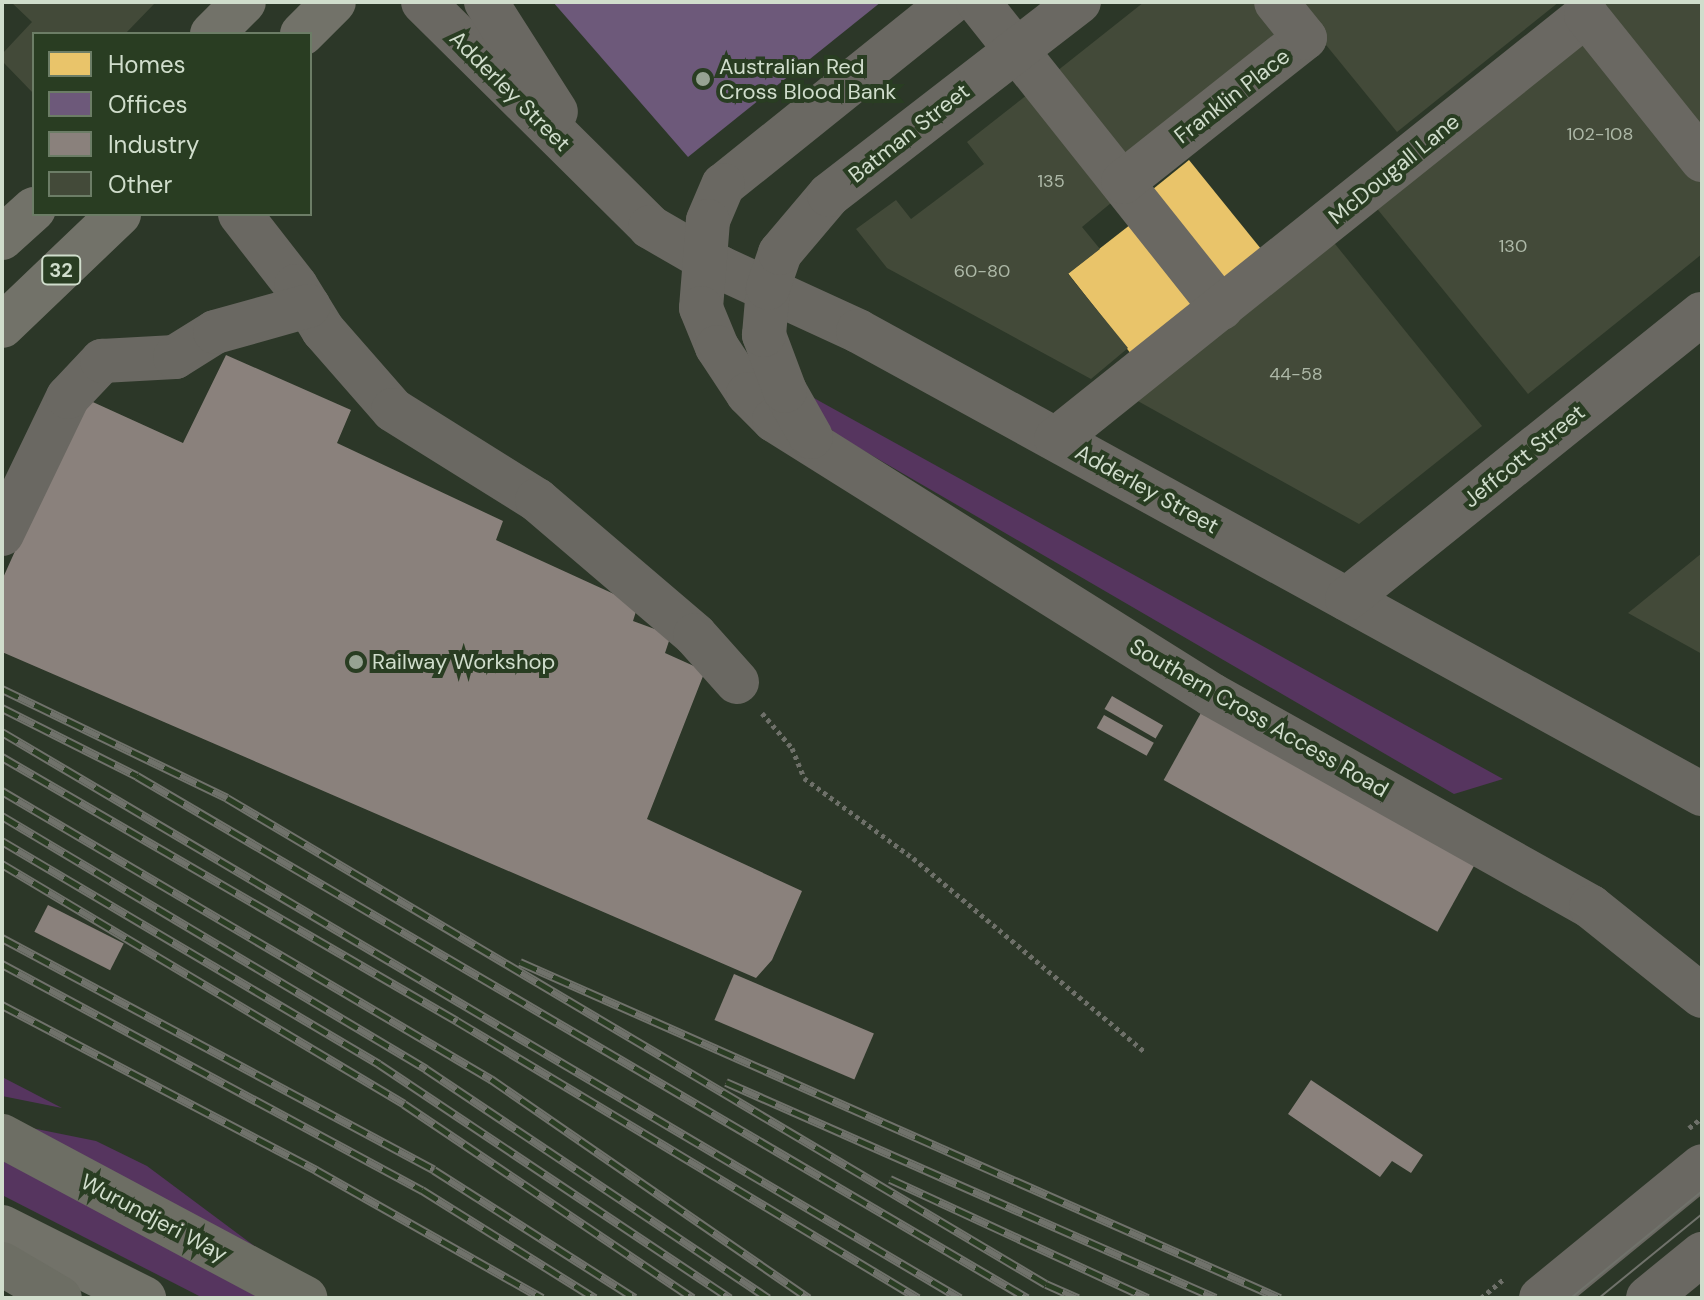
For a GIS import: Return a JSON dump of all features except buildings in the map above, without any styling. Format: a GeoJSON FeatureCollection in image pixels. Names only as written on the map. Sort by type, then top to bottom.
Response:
{"type":"FeatureCollection","features":[{"type":"Feature","properties":{"kind":"highway","name":"Wurundjeri Way"},"geometry":{"type":"LineString","coordinates":[[2,1136],[306,1298]]}},
{"type":"Feature","properties":{"kind":"highway"},"geometry":{"type":"LineString","coordinates":[[2,1264],[60,1298]]}},
{"type":"Feature","properties":{"kind":"main road"},"geometry":{"type":"LineString","coordinates":[[214,32],[244,2]]}},
{"type":"Feature","properties":{"kind":"main road"},"geometry":{"type":"LineString","coordinates":[[304,32],[334,2]]}},
{"type":"Feature","properties":{"kind":"main road"},"geometry":{"type":"LineString","coordinates":[[2,238],[32,211]]}},
{"type":"Feature","properties":{"kind":"main road","name":"32"},"geometry":{"type":"LineString","coordinates":[[2,326],[117,216]]}},
{"type":"Feature","properties":{"kind":"main road"},"geometry":{"type":"LineString","coordinates":[[2,1227],[144,1298]]}},
{"type":"Feature","properties":{"kind":"street","name":"Adderley Street"},"geometry":{"type":"LineString","coordinates":[[423,2],[634,215],[702,257],[768,288],[1056,439],[1702,794]]}},
{"type":"Feature","properties":{"kind":"street","name":"Adderley Street"},"geometry":{"type":"LineString","coordinates":[[486,2],[598,178]]}},
{"type":"Feature","properties":{"kind":"street"},"geometry":{"type":"LineString","coordinates":[[702,257],[708,221],[723,185],[951,2]]}},
{"type":"Feature","properties":{"kind":"street"},"geometry":{"type":"LineString","coordinates":[[978,2],[1221,308]]}},
{"type":"Feature","properties":{"kind":"street","name":"Batman Street"},"geometry":{"type":"LineString","coordinates":[[768,288],[780,253],[814,208],[1079,2]]}},
{"type":"Feature","properties":{"kind":"street","name":"Franklin Place"},"geometry":{"type":"LineString","coordinates":[[1123,182],[1305,38],[1276,2]]}},
{"type":"Feature","properties":{"kind":"street","name":"McDougall Lane"},"geometry":{"type":"LineString","coordinates":[[1056,439],[1586,15],[1702,160]]}},
{"type":"Feature","properties":{"kind":"street"},"geometry":{"type":"LineString","coordinates":[[241,216],[323,330],[393,410],[537,500],[695,635],[737,682]]}},
{"type":"Feature","properties":{"kind":"street","name":"Southern Cross Access Road"},"geometry":{"type":"LineString","coordinates":[[702,257],[701,308],[717,347],[765,412],[1212,695],[1591,907],[1702,996]]}},
{"type":"Feature","properties":{"kind":"street"},"geometry":{"type":"LineString","coordinates":[[768,288],[767,346],[814,442]]}},
{"type":"Feature","properties":{"kind":"street"},"geometry":{"type":"LineString","coordinates":[[2,534],[68,397],[102,361],[175,357],[215,332],[308,306]]}},
{"type":"Feature","properties":{"kind":"street","name":"Jeffcott Street"},"geometry":{"type":"LineString","coordinates":[[1347,599],[1702,314]]}},
{"type":"Feature","properties":{"kind":"street"},"geometry":{"type":"LineString","coordinates":[[1541,1298],[1702,1166]]}},
{"type":"Feature","properties":{"kind":"street"},"geometry":{"type":"LineString","coordinates":[[1648,1298],[1702,1254]]}},
{"type":"Feature","properties":{"kind":"path"},"geometry":{"type":"LineString","coordinates":[[737,682],[792,748],[804,778],[913,858],[1144,1051]]}},
{"type":"Feature","properties":{"kind":"shaded area"},"geometry":{"type":"Polygon","coordinates":[[[803,392],[1503,779],[1454,794],[835,434],[803,392]]]}},
{"type":"Feature","properties":{"kind":"shaded area"},"geometry":{"type":"Polygon","coordinates":[[[2,1077],[62,1108],[2,1096],[2,1077]]]}},
{"type":"Feature","properties":{"kind":"shaded area"},"geometry":{"type":"Polygon","coordinates":[[[2,1122],[96,1141],[147,1166],[324,1298],[203,1298],[2,1195],[2,1122]]]}},
{"type":"Feature","properties":{"kind":"tram line"},"geometry":{"type":"LineString","coordinates":[[1571,1298],[1702,1191]]}},
{"type":"Feature","properties":{"kind":"tram line"},"geometry":{"type":"LineString","coordinates":[[1599,1298],[1702,1214]]}},
{"type":"Feature","properties":{"kind":"railway"},"geometry":{"type":"LineString","coordinates":[[2,689],[227,798],[1046,1284],[1078,1298]]}},
{"type":"Feature","properties":{"kind":"railway"},"geometry":{"type":"LineString","coordinates":[[2,708],[137,776],[1027,1298]]}},
{"type":"Feature","properties":{"kind":"railway"},"geometry":{"type":"LineString","coordinates":[[2,732],[960,1298]]}},
{"type":"Feature","properties":{"kind":"railway"},"geometry":{"type":"LineString","coordinates":[[2,757],[457,1021],[918,1298]]}},
{"type":"Feature","properties":{"kind":"railway"},"geometry":{"type":"LineString","coordinates":[[2,791],[491,1079],[809,1298]]}},
{"type":"Feature","properties":{"kind":"railway"},"geometry":{"type":"LineString","coordinates":[[2,816],[426,1069],[768,1298]]}},
{"type":"Feature","properties":{"kind":"railway"},"geometry":{"type":"LineString","coordinates":[[2,841],[379,1064],[730,1298]]}},
{"type":"Feature","properties":{"kind":"railway"},"geometry":{"type":"LineString","coordinates":[[2,864],[404,1104],[693,1298]]}},
{"type":"Feature","properties":{"kind":"railway"},"geometry":{"type":"LineString","coordinates":[[2,938],[434,1170],[635,1298]]}},
{"type":"Feature","properties":{"kind":"railway"},"geometry":{"type":"LineString","coordinates":[[520,962],[1280,1298]]}},
{"type":"Feature","properties":{"kind":"railway"},"geometry":{"type":"LineString","coordinates":[[2,964],[422,1190],[595,1298]]}},
{"type":"Feature","properties":{"kind":"railway"},"geometry":{"type":"LineString","coordinates":[[2,1005],[316,1170],[542,1298]]}},
{"type":"Feature","properties":{"kind":"railway"},"geometry":{"type":"LineString","coordinates":[[726,1082],[1216,1298]]}},
{"type":"Feature","properties":{"kind":"railway"},"geometry":{"type":"LineString","coordinates":[[890,1179],[1148,1298]]}},
{"type":"Feature","properties":{"kind":"place","name":"Australian Red Cross Blood Bank"},"geometry":{"type":"Point","coordinates":[703,79]}},
{"type":"Feature","properties":{"kind":"place","name":"Railway Workshop"},"geometry":{"type":"Point","coordinates":[356,662]}}]}
